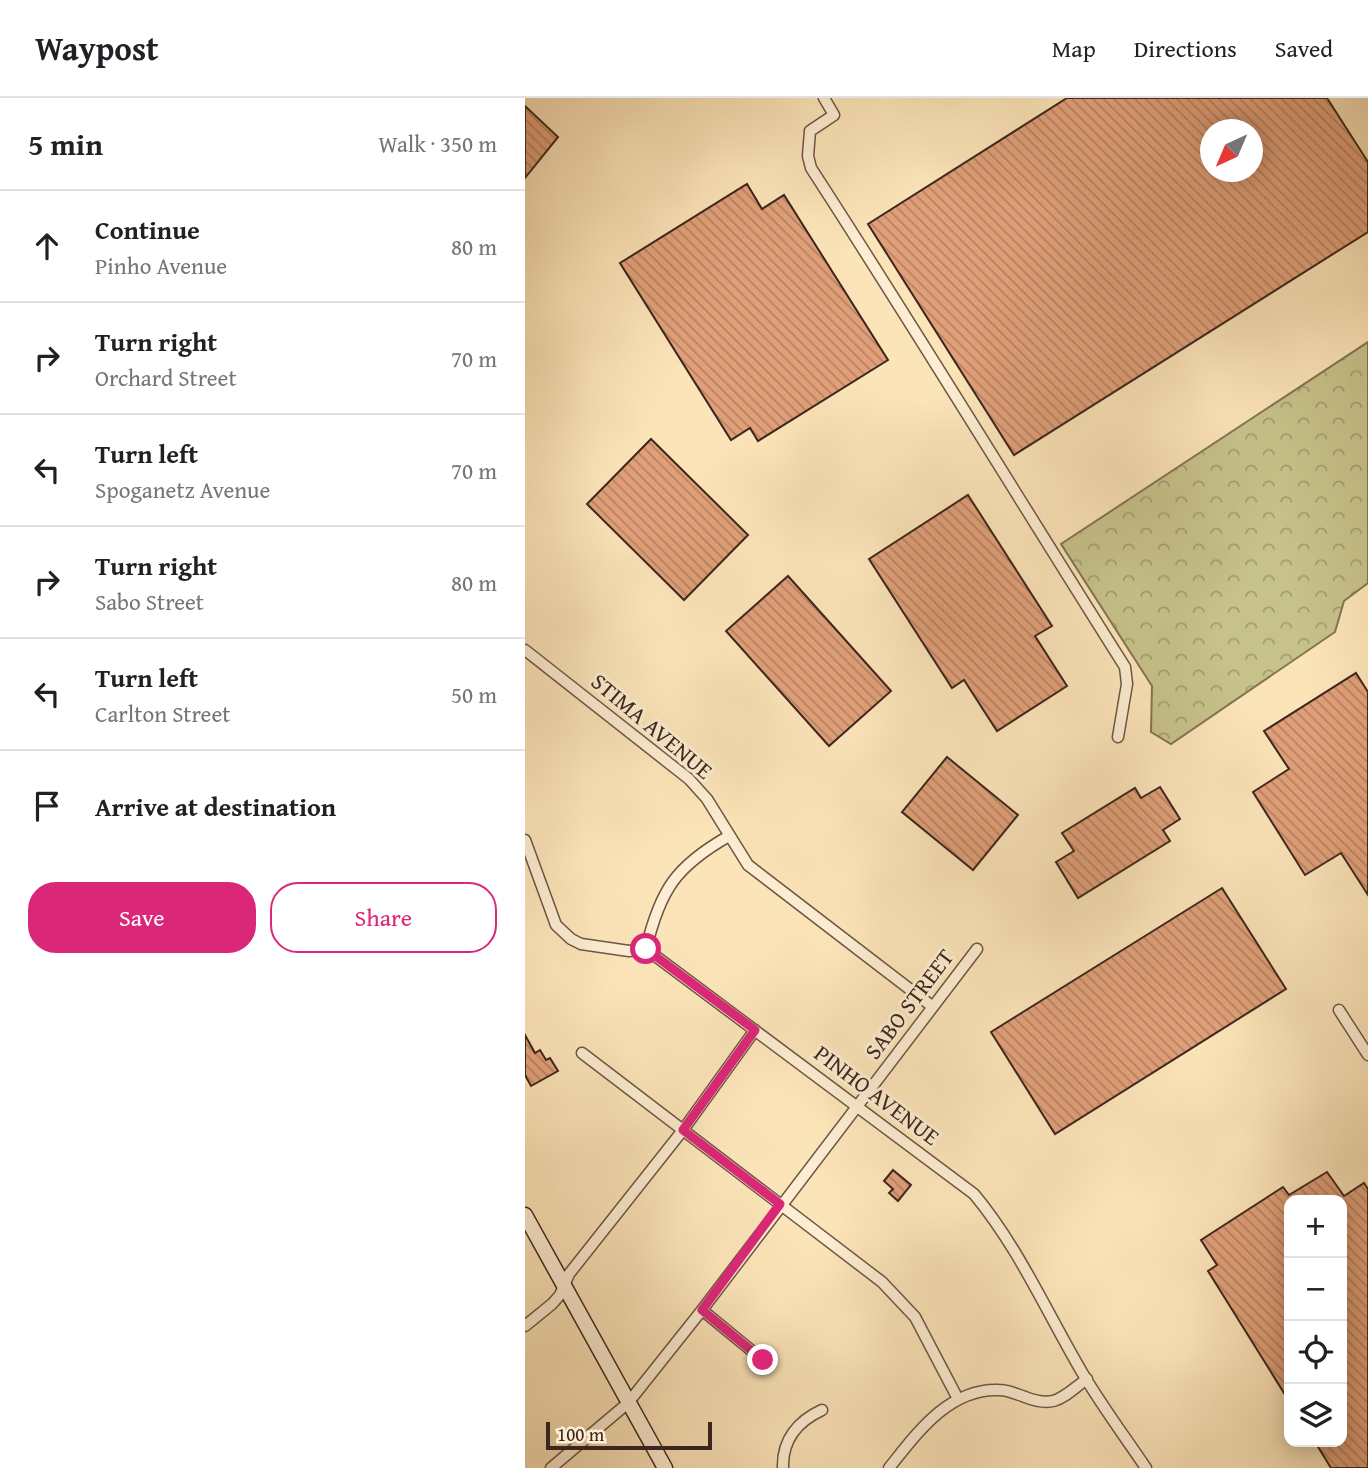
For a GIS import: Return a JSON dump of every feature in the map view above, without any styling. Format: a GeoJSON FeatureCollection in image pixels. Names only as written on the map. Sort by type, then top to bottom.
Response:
{"type":"FeatureCollection","features":[{"type":"Feature","properties":{"kind":"main road"},"geometry":{"type":"LineString","coordinates":[[525,1215],[665,1468]]}},
{"type":"Feature","properties":{"kind":"street"},"geometry":{"type":"LineString","coordinates":[[824,98],[834,114],[810,131],[808,156],[811,168],[906,315],[991,456],[1125,667],[1127,684],[1118,737]]}},
{"type":"Feature","properties":{"kind":"street","name":"STIMA AVENUE"},"geometry":{"type":"LineString","coordinates":[[525,650],[688,779],[707,799],[748,865],[933,1007]]}},
{"type":"Feature","properties":{"kind":"street"},"geometry":{"type":"LineString","coordinates":[[525,839],[557,925],[571,939],[582,944],[629,951],[646,949],[657,910],[668,887],[698,857],[729,836]]}},
{"type":"Feature","properties":{"kind":"street","name":"PINHO AVENUE"},"geometry":{"type":"LineString","coordinates":[[646,949],[974,1194],[989,1212],[1036,1286],[1087,1379],[1146,1468]]}},
{"type":"Feature","properties":{"kind":"street","name":"SABO STREET"},"geometry":{"type":"LineString","coordinates":[[551,1468],[628,1403],[977,949]]}},
{"type":"Feature","properties":{"kind":"street"},"geometry":{"type":"LineString","coordinates":[[1339,1010],[1368,1055]]}},
{"type":"Feature","properties":{"kind":"street"},"geometry":{"type":"LineString","coordinates":[[525,1326],[552,1304],[574,1268],[683,1130],[755,1030]]}},
{"type":"Feature","properties":{"kind":"street"},"geometry":{"type":"LineString","coordinates":[[582,1053],[882,1282],[915,1317],[958,1399]]}},
{"type":"Feature","properties":{"kind":"street"},"geometry":{"type":"LineString","coordinates":[[702,1310],[763,1360]]}},
{"type":"Feature","properties":{"kind":"street"},"geometry":{"type":"LineString","coordinates":[[889,1468],[931,1418],[958,1399],[974,1393],[998,1390],[1010,1391],[1042,1404],[1055,1402],[1087,1379]]}},
{"type":"Feature","properties":{"kind":"street"},"geometry":{"type":"LineString","coordinates":[[783,1468],[784,1451],[790,1436],[805,1418],[822,1410]]}},
{"type":"Feature","properties":{"kind":"green space"},"geometry":{"type":"Polygon","coordinates":[[[1368,342],[1368,583],[1344,601],[1335,632],[1171,744],[1151,732],[1152,686],[1061,544],[1368,342]]]}},
{"type":"Feature","properties":{"kind":"building"},"geometry":{"type":"Polygon","coordinates":[[[1067,98],[1327,98],[1368,162],[1368,232],[1014,455],[868,224],[1067,98]]]}},
{"type":"Feature","properties":{"kind":"building"},"geometry":{"type":"Polygon","coordinates":[[[525,106],[558,137],[525,178],[525,106]]]}},
{"type":"Feature","properties":{"kind":"building"},"geometry":{"type":"Polygon","coordinates":[[[747,184],[762,209],[784,195],[888,360],[758,441],[750,428],[731,440],[620,263],[747,184]]]}},
{"type":"Feature","properties":{"kind":"building"},"geometry":{"type":"Polygon","coordinates":[[[651,439],[748,535],[684,600],[587,504],[651,439]]]}},
{"type":"Feature","properties":{"kind":"building"},"geometry":{"type":"Polygon","coordinates":[[[968,495],[1052,626],[1035,636],[1067,686],[997,731],[964,680],[952,688],[869,559],[968,495]]]}},
{"type":"Feature","properties":{"kind":"building"},"geometry":{"type":"Polygon","coordinates":[[[788,576],[891,691],[829,746],[726,631],[788,576]]]}},
{"type":"Feature","properties":{"kind":"building"},"geometry":{"type":"Polygon","coordinates":[[[1356,673],[1368,692],[1368,895],[1341,853],[1305,875],[1253,792],[1289,769],[1264,731],[1356,673]]]}},
{"type":"Feature","properties":{"kind":"building"},"geometry":{"type":"Polygon","coordinates":[[[947,757],[1018,815],[973,870],[902,812],[947,757]]]}},
{"type":"Feature","properties":{"kind":"building"},"geometry":{"type":"Polygon","coordinates":[[[1160,787],[1180,819],[1163,830],[1170,841],[1078,898],[1056,862],[1074,851],[1062,833],[1135,788],[1141,798],[1160,787]]]}},
{"type":"Feature","properties":{"kind":"building"},"geometry":{"type":"Polygon","coordinates":[[[1222,888],[1286,989],[1055,1134],[991,1032],[1222,888]]]}},
{"type":"Feature","properties":{"kind":"building"},"geometry":{"type":"Polygon","coordinates":[[[525,1035],[535,1053],[540,1050],[546,1060],[550,1058],[558,1071],[531,1086],[525,1075],[525,1035]]]}},
{"type":"Feature","properties":{"kind":"building"},"geometry":{"type":"Polygon","coordinates":[[[893,1170],[911,1185],[898,1201],[889,1193],[893,1189],[884,1181],[893,1170]]]}},
{"type":"Feature","properties":{"kind":"building"},"geometry":{"type":"Polygon","coordinates":[[[1327,1172],[1343,1195],[1289,1195],[1327,1172]]]}},
{"type":"Feature","properties":{"kind":"building"},"geometry":{"type":"Polygon","coordinates":[[[1364,1183],[1368,1189],[1368,1468],[1331,1468],[1318,1447],[1347,1447],[1346,1195],[1364,1183]]]}},
{"type":"Feature","properties":{"kind":"building"},"geometry":{"type":"Polygon","coordinates":[[[1283,1187],[1289,1195],[1284,1195],[1284,1393],[1208,1271],[1217,1265],[1201,1240],[1283,1187]]]}},
{"type":"Feature","properties":{"kind":"route"},"geometry":{"type":"LineString","coordinates":[[646,949],[755,1030],[683,1130],[780,1204],[702,1310],[763,1360]]}}]}
